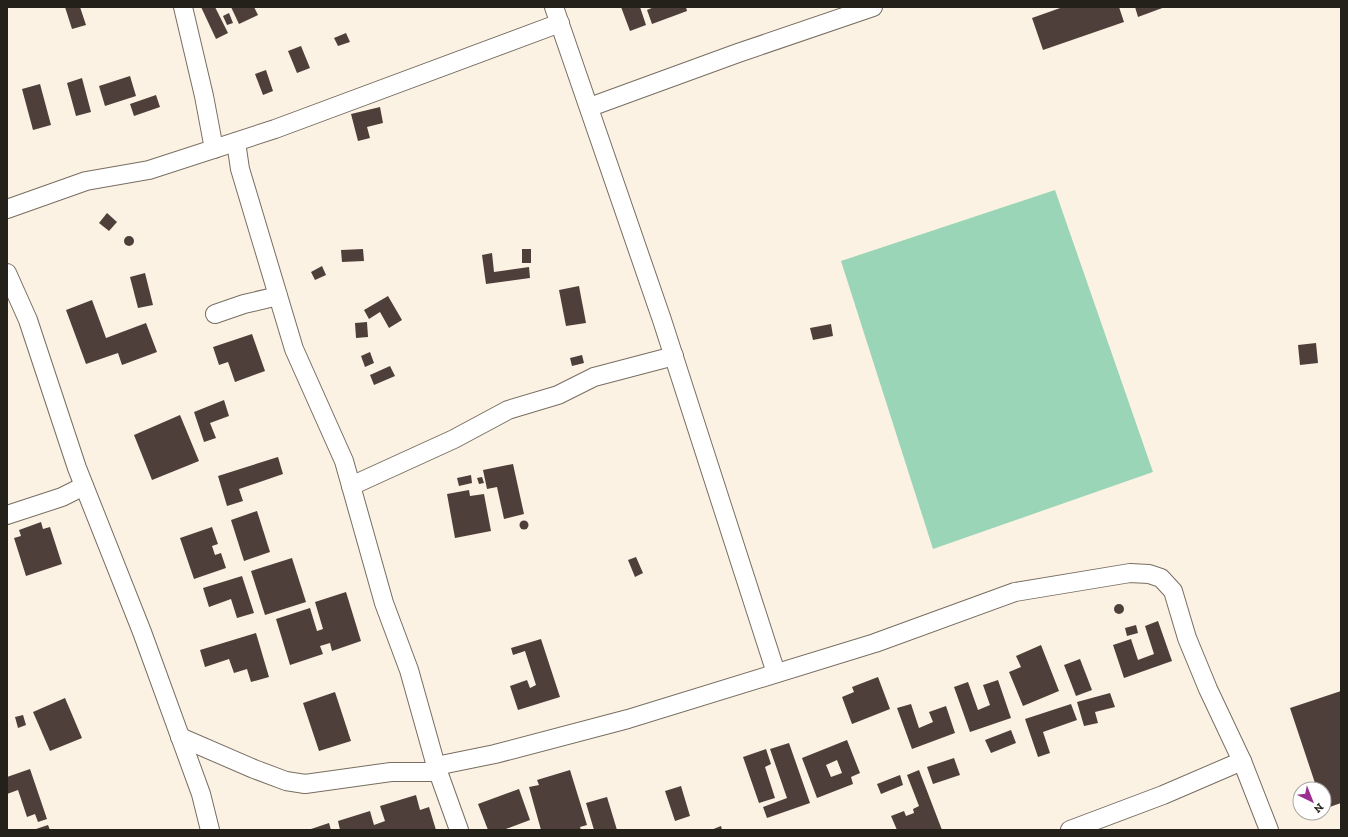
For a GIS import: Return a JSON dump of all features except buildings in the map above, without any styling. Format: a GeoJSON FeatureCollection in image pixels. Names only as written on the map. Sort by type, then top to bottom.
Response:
{"type":"FeatureCollection","features":[{"type":"Feature","properties":{"kind":"street"},"geometry":{"type":"LineString","coordinates":[[183,7],[204,96],[214,149]]}},
{"type":"Feature","properties":{"kind":"street"},"geometry":{"type":"LineString","coordinates":[[590,107],[854,10],[873,7]]}},
{"type":"Feature","properties":{"kind":"street"},"geometry":{"type":"LineString","coordinates":[[7,209],[86,181],[148,170],[236,142],[557,15],[590,107],[674,356],[776,673]]}},
{"type":"Feature","properties":{"kind":"street"},"geometry":{"type":"LineString","coordinates":[[236,142],[240,169],[294,349],[344,461],[384,603],[409,670],[437,769],[459,830]]}},
{"type":"Feature","properties":{"kind":"street"},"geometry":{"type":"LineString","coordinates":[[7,273],[28,320],[84,486],[142,632],[201,794],[210,830]]}},
{"type":"Feature","properties":{"kind":"street"},"geometry":{"type":"LineString","coordinates":[[215,314],[244,304],[278,296]]}},
{"type":"Feature","properties":{"kind":"street"},"geometry":{"type":"LineString","coordinates":[[351,486],[454,439],[516,407],[558,395],[594,377],[674,356]]}},
{"type":"Feature","properties":{"kind":"street"},"geometry":{"type":"LineString","coordinates":[[7,515],[62,497],[84,486]]}},
{"type":"Feature","properties":{"kind":"street"},"geometry":{"type":"LineString","coordinates":[[180,737],[254,769],[286,780],[305,784],[391,772],[437,769],[628,719],[875,643],[1015,592],[1130,573],[1149,574],[1161,578],[1173,591],[1190,645],[1208,689],[1242,760],[1269,830]]}},
{"type":"Feature","properties":{"kind":"street"},"geometry":{"type":"LineString","coordinates":[[1070,830],[1156,798],[1242,760]]}},
{"type":"Feature","properties":{"kind":"green space"},"geometry":{"type":"Polygon","coordinates":[[[1055,190],[1153,472],[933,549],[841,261],[1055,190]]]}}]}
